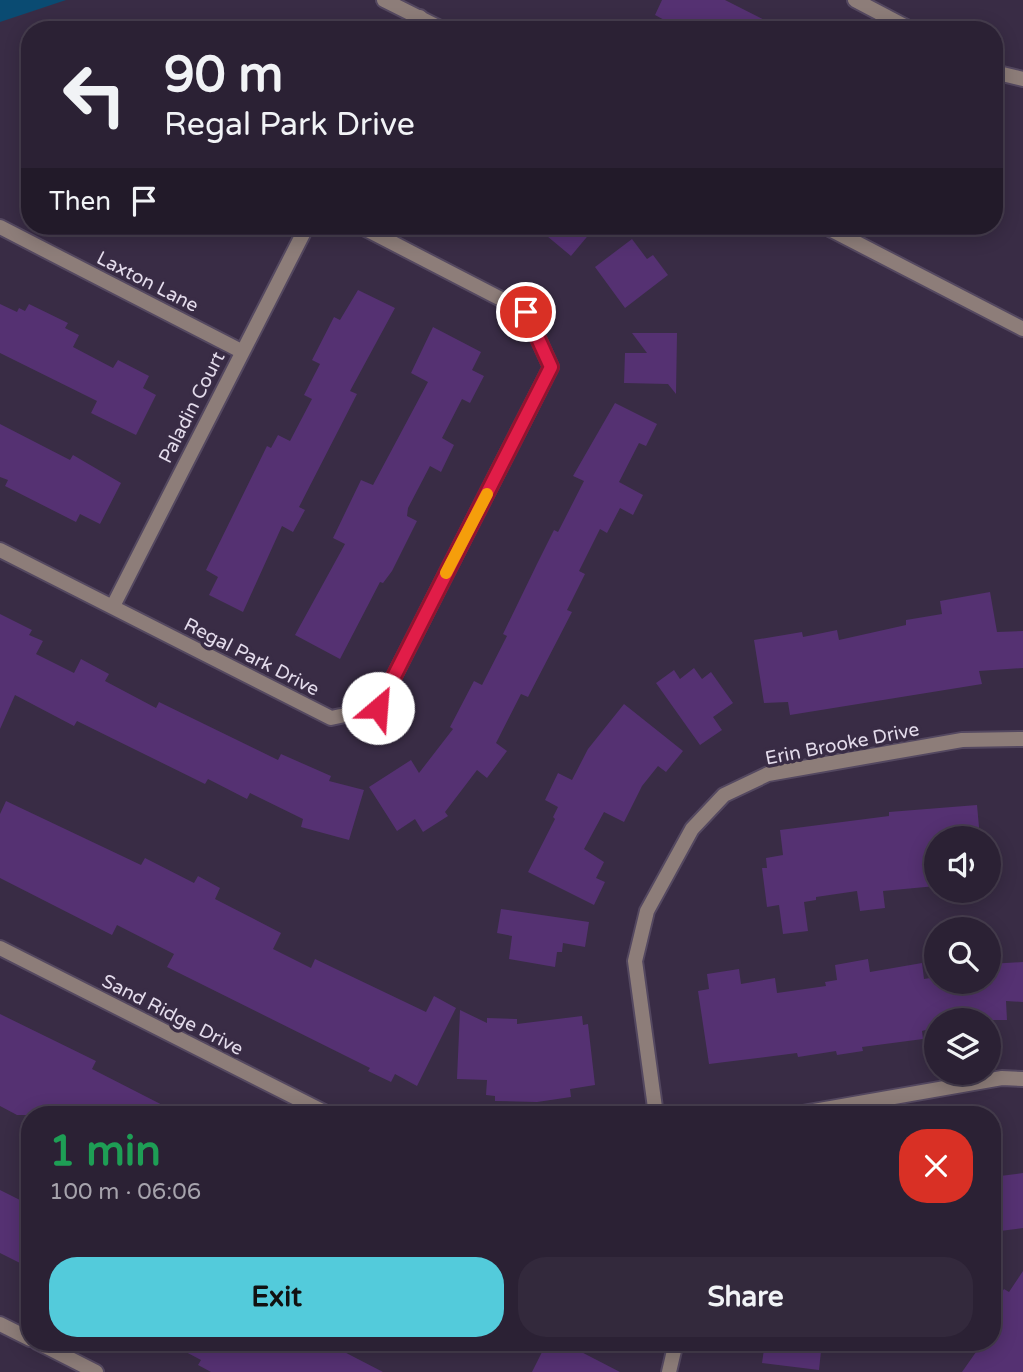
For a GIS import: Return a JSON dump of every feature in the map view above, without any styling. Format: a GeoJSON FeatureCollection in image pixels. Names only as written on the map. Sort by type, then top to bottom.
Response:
{"type":"FeatureCollection","features":[{"type":"Feature","properties":{"kind":"street"},"geometry":{"type":"LineString","coordinates":[[384,0],[413,21]]}},
{"type":"Feature","properties":{"kind":"street"},"geometry":{"type":"LineString","coordinates":[[855,0],[895,21]]}},
{"type":"Feature","properties":{"kind":"street"},"geometry":{"type":"LineString","coordinates":[[1003,74],[1023,79]]}},
{"type":"Feature","properties":{"kind":"street","name":"Laxton Lane"},"geometry":{"type":"LineString","coordinates":[[0,227],[241,351]]}},
{"type":"Feature","properties":{"kind":"street","name":"Paladin Court"},"geometry":{"type":"LineString","coordinates":[[113,606],[302,235]]}},
{"type":"Feature","properties":{"kind":"street","name":"Regal Park Drive"},"geometry":{"type":"LineString","coordinates":[[0,550],[331,718],[378,708],[551,367],[526,312],[377,235]]}},
{"type":"Feature","properties":{"kind":"street"},"geometry":{"type":"LineString","coordinates":[[841,235],[1023,329]]}},
{"type":"Feature","properties":{"kind":"street","name":"Erin Brooke Drive"},"geometry":{"type":"LineString","coordinates":[[655,1106],[635,961],[647,911],[692,829],[724,795],[768,774],[962,740],[1023,738]]}},
{"type":"Feature","properties":{"kind":"street","name":"Sand Ridge Drive"},"geometry":{"type":"LineString","coordinates":[[0,948],[312,1106]]}},
{"type":"Feature","properties":{"kind":"street"},"geometry":{"type":"LineString","coordinates":[[842,1106],[1002,1078],[1023,1079]]}},
{"type":"Feature","properties":{"kind":"street"},"geometry":{"type":"LineString","coordinates":[[0,1324],[21,1334]]}},
{"type":"Feature","properties":{"kind":"street"},"geometry":{"type":"LineString","coordinates":[[55,1351],[96,1372]]}},
{"type":"Feature","properties":{"kind":"street"},"geometry":{"type":"LineString","coordinates":[[669,1372],[674,1351]]}},
{"type":"Feature","properties":{"kind":"water"},"geometry":{"type":"Polygon","coordinates":[[[0,0],[66,0],[0,22],[0,0]]]}},
{"type":"Feature","properties":{"kind":"building"},"geometry":{"type":"Polygon","coordinates":[[[662,0],[725,0],[766,21],[666,21],[655,15],[662,0]]]}},
{"type":"Feature","properties":{"kind":"building"},"geometry":{"type":"Polygon","coordinates":[[[546,235],[588,235],[571,256],[546,235]]]}},
{"type":"Feature","properties":{"kind":"building"},"geometry":{"type":"Polygon","coordinates":[[[632,239],[647,259],[653,255],[668,275],[625,308],[595,267],[632,239]]]}},
{"type":"Feature","properties":{"kind":"building"},"geometry":{"type":"Polygon","coordinates":[[[358,290],[395,308],[350,391],[357,394],[299,507],[305,510],[293,532],[282,526],[243,612],[209,595],[218,577],[206,570],[267,446],[271,448],[278,435],[290,441],[312,399],[304,395],[320,364],[312,360],[334,317],[340,320],[358,290]]]}},
{"type":"Feature","properties":{"kind":"building"},"geometry":{"type":"Polygon","coordinates":[[[0,304],[17,312],[19,308],[25,311],[29,304],[68,323],[65,328],[79,335],[73,347],[113,368],[118,360],[149,376],[143,388],[156,395],[136,435],[91,413],[97,401],[0,353],[0,304]]]}},
{"type":"Feature","properties":{"kind":"building"},"geometry":{"type":"Polygon","coordinates":[[[433,327],[481,352],[472,370],[484,376],[470,403],[462,399],[442,438],[454,445],[441,472],[430,466],[408,508],[407,516],[417,521],[392,571],[383,583],[380,582],[340,659],[295,635],[345,544],[333,538],[361,480],[373,485],[428,382],[411,373],[433,327]]]}},
{"type":"Feature","properties":{"kind":"building"},"geometry":{"type":"Polygon","coordinates":[[[632,333],[677,333],[676,394],[668,384],[624,383],[625,353],[647,353],[632,333]]]}},
{"type":"Feature","properties":{"kind":"building"},"geometry":{"type":"Polygon","coordinates":[[[615,403],[657,424],[646,446],[639,443],[619,482],[643,495],[633,515],[620,508],[607,533],[600,529],[579,571],[585,574],[567,610],[572,612],[528,697],[521,694],[496,743],[507,751],[487,778],[477,770],[445,812],[448,816],[423,832],[415,819],[397,831],[369,787],[411,760],[419,773],[453,729],[450,727],[474,681],[482,685],[507,636],[503,634],[554,530],[558,532],[584,481],[573,476],[615,403]]]}},
{"type":"Feature","properties":{"kind":"building"},"geometry":{"type":"Polygon","coordinates":[[[0,424],[70,460],[73,455],[121,483],[100,524],[80,514],[76,522],[5,486],[8,480],[0,477],[0,424]]]}},
{"type":"Feature","properties":{"kind":"building"},"geometry":{"type":"Polygon","coordinates":[[[990,592],[997,632],[1023,631],[1023,668],[979,671],[982,684],[790,715],[788,702],[764,703],[754,640],[802,632],[803,637],[837,630],[839,640],[906,625],[906,620],[942,614],[940,601],[990,592]]]}},
{"type":"Feature","properties":{"kind":"building"},"geometry":{"type":"Polygon","coordinates":[[[0,614],[32,630],[29,635],[43,641],[36,654],[74,673],[81,659],[109,674],[105,681],[156,708],[159,702],[278,760],[281,754],[331,776],[329,781],[364,790],[349,840],[301,827],[303,819],[250,793],[247,799],[208,779],[205,784],[77,721],[74,726],[15,695],[0,729],[0,614]]]}},
{"type":"Feature","properties":{"kind":"building"},"geometry":{"type":"Polygon","coordinates":[[[694,668],[702,679],[711,672],[733,703],[713,717],[722,730],[700,745],[656,683],[674,670],[680,679],[694,668]]]}},
{"type":"Feature","properties":{"kind":"building"},"geometry":{"type":"Polygon","coordinates":[[[624,704],[683,751],[666,772],[658,766],[642,786],[624,822],[604,812],[584,849],[604,862],[596,878],[605,882],[594,905],[528,872],[555,819],[553,817],[558,807],[545,800],[558,773],[572,780],[588,749],[624,704]]]}},
{"type":"Feature","properties":{"kind":"building"},"geometry":{"type":"Polygon","coordinates":[[[6,801],[141,865],[145,858],[194,883],[198,876],[220,888],[215,899],[281,933],[273,949],[311,968],[315,959],[426,1012],[434,996],[456,1008],[417,1086],[395,1074],[391,1082],[368,1071],[370,1068],[167,967],[174,954],[117,925],[112,935],[0,878],[0,814],[6,801]]]}},
{"type":"Feature","properties":{"kind":"building"},"geometry":{"type":"Polygon","coordinates":[[[977,805],[979,826],[924,826],[924,887],[883,891],[885,908],[860,911],[857,891],[816,897],[816,900],[804,902],[808,931],[783,934],[779,905],[767,907],[762,868],[767,868],[766,858],[783,855],[780,830],[889,816],[889,812],[977,805]]]}},
{"type":"Feature","properties":{"kind":"building"},"geometry":{"type":"Polygon","coordinates":[[[501,909],[589,922],[585,947],[563,943],[562,952],[557,952],[555,967],[509,959],[512,936],[497,933],[501,909]]]}},
{"type":"Feature","properties":{"kind":"building"},"geometry":{"type":"Polygon","coordinates":[[[868,959],[870,972],[922,963],[924,994],[1001,994],[1001,963],[1023,962],[1023,1002],[1006,1001],[1007,1020],[1001,1020],[1001,1008],[924,1008],[923,1039],[862,1047],[863,1051],[837,1055],[836,1051],[798,1057],[797,1053],[709,1064],[698,991],[709,989],[707,974],[739,969],[741,984],[775,978],[777,993],[826,986],[825,982],[837,980],[835,965],[868,959]]]}},
{"type":"Feature","properties":{"kind":"building"},"geometry":{"type":"Polygon","coordinates":[[[460,1010],[487,1023],[487,1018],[517,1019],[517,1024],[582,1016],[583,1025],[588,1024],[595,1085],[570,1089],[571,1097],[537,1102],[495,1101],[495,1096],[486,1095],[487,1080],[457,1079],[460,1010]]]}},
{"type":"Feature","properties":{"kind":"building"},"geometry":{"type":"Polygon","coordinates":[[[0,1014],[96,1061],[92,1069],[164,1106],[21,1106],[21,1115],[17,1115],[0,1106],[0,1014]]]}},
{"type":"Feature","properties":{"kind":"building"},"geometry":{"type":"Polygon","coordinates":[[[1023,1173],[1023,1228],[1001,1231],[1001,1176],[1023,1173]]]}},
{"type":"Feature","properties":{"kind":"building"},"geometry":{"type":"Polygon","coordinates":[[[0,1190],[21,1200],[21,1264],[0,1253],[0,1190]]]}},
{"type":"Feature","properties":{"kind":"building"},"geometry":{"type":"Polygon","coordinates":[[[1023,1271],[1023,1372],[962,1372],[977,1351],[1001,1351],[1001,1293],[1004,1289],[1009,1292],[1023,1271]]]}},
{"type":"Feature","properties":{"kind":"building"},"geometry":{"type":"Polygon","coordinates":[[[184,1351],[342,1351],[383,1372],[211,1372],[198,1365],[201,1360],[184,1351]]]}},
{"type":"Feature","properties":{"kind":"building"},"geometry":{"type":"Polygon","coordinates":[[[542,1351],[579,1351],[620,1372],[532,1372],[542,1351]]]}},
{"type":"Feature","properties":{"kind":"building"},"geometry":{"type":"Polygon","coordinates":[[[764,1351],[821,1351],[819,1370],[762,1363],[764,1351]]]}},
{"type":"Feature","properties":{"kind":"slow traffic"},"geometry":{"type":"LineString","coordinates":[[446,573],[487,494]]}},
{"type":"Feature","properties":{"kind":"route"},"geometry":{"type":"LineString","coordinates":[[378,708],[551,367],[526,312]]}}]}
